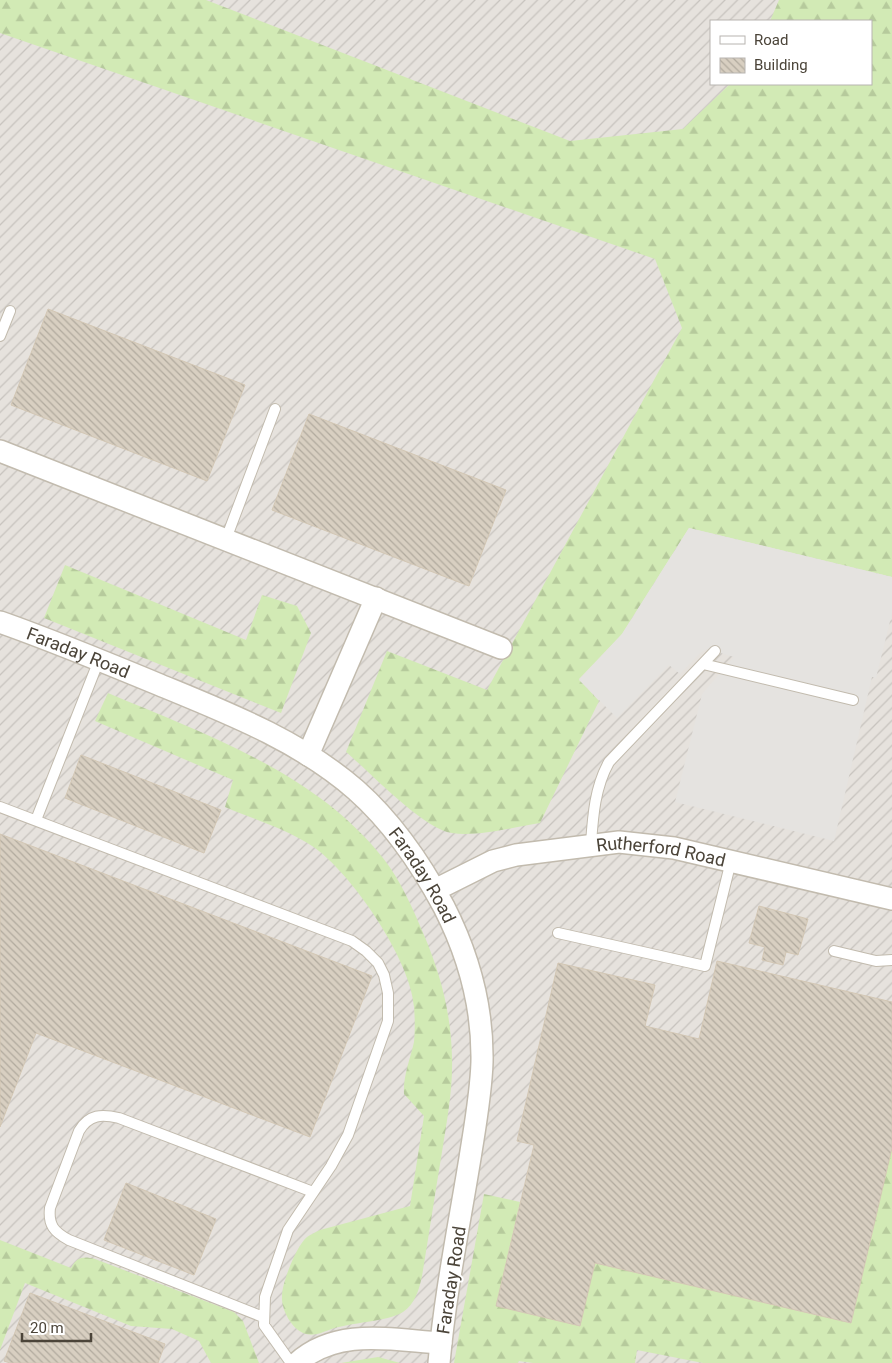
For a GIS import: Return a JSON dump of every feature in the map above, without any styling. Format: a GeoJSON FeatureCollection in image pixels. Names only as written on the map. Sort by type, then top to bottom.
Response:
{"type":"FeatureCollection","features":[{"type":"Feature","properties":{"kind":"street"},"geometry":{"type":"LineString","coordinates":[[0,451],[501,648]]}},
{"type":"Feature","properties":{"kind":"street"},"geometry":{"type":"LineString","coordinates":[[308,755],[376,598]]}},
{"type":"Feature","properties":{"kind":"street","name":"Faraday Road"},"geometry":{"type":"LineString","coordinates":[[0,622],[226,712],[308,755],[335,773],[378,812],[408,849],[435,890],[453,926],[471,970],[480,1012],[482,1040],[481,1091],[440,1353]]}},
{"type":"Feature","properties":{"kind":"street","name":"Rutherford Road"},"geometry":{"type":"LineString","coordinates":[[435,890],[493,861],[516,854],[619,842],[649,844],[731,861],[892,899]]}},
{"type":"Feature","properties":{"kind":"street"},"geometry":{"type":"LineString","coordinates":[[297,1363],[318,1348],[348,1340],[366,1338],[440,1353]]}},
{"type":"Feature","properties":{"kind":"lane"},"geometry":{"type":"LineString","coordinates":[[0,336],[10,312]]}},
{"type":"Feature","properties":{"kind":"lane"},"geometry":{"type":"LineString","coordinates":[[226,539],[275,409]]}},
{"type":"Feature","properties":{"kind":"lane"},"geometry":{"type":"LineString","coordinates":[[591,844],[594,802],[602,774],[609,762],[715,652]]}},
{"type":"Feature","properties":{"kind":"lane"},"geometry":{"type":"LineString","coordinates":[[36,820],[99,660]]}},
{"type":"Feature","properties":{"kind":"lane"},"geometry":{"type":"LineString","coordinates":[[703,664],[853,700]]}},
{"type":"Feature","properties":{"kind":"lane"},"geometry":{"type":"LineString","coordinates":[[0,806],[352,941],[378,963],[384,975],[389,1000],[388,1021],[383,1040],[348,1135],[331,1166],[288,1230],[264,1297],[263,1317],[268,1332],[291,1363]]}},
{"type":"Feature","properties":{"kind":"lane"},"geometry":{"type":"LineString","coordinates":[[558,933],[705,966],[731,861]]}},
{"type":"Feature","properties":{"kind":"lane"},"geometry":{"type":"LineString","coordinates":[[834,951],[876,961],[892,960]]}},
{"type":"Feature","properties":{"kind":"lane"},"geometry":{"type":"LineString","coordinates":[[263,1317],[69,1240],[52,1228],[49,1219],[50,1208],[79,1131],[84,1122],[91,1118],[108,1115],[120,1118],[313,1192]]}},
{"type":"Feature","properties":{"kind":"shaded area"},"geometry":{"type":"Polygon","coordinates":[[[0,0],[892,0],[892,1363],[0,1363],[0,0]]]}},
{"type":"Feature","properties":{"kind":"shaded area"},"geometry":{"type":"Polygon","coordinates":[[[689,528],[892,577],[892,613],[876,678],[872,677],[834,841],[675,802],[702,694],[734,657],[707,649],[700,653],[680,674],[669,665],[617,718],[579,680],[622,634],[689,528]]]}},
{"type":"Feature","properties":{"kind":"green space"},"geometry":{"type":"Polygon","coordinates":[[[0,0],[206,0],[570,141],[683,129],[729,85],[872,85],[872,20],[770,20],[779,0],[892,0],[892,577],[689,528],[622,634],[579,679],[599,701],[540,823],[484,833],[462,834],[440,829],[427,822],[398,799],[346,752],[387,651],[487,690],[682,328],[655,259],[0,33],[0,0]]]}},
{"type":"Feature","properties":{"kind":"green space"},"geometry":{"type":"Polygon","coordinates":[[[65,565],[246,640],[262,595],[297,606],[311,633],[281,713],[44,618],[65,565]]]}},
{"type":"Feature","properties":{"kind":"green space"},"geometry":{"type":"Polygon","coordinates":[[[108,693],[182,724],[256,759],[292,779],[325,802],[356,828],[383,858],[411,905],[430,950],[444,995],[450,1025],[452,1069],[448,1116],[421,1281],[411,1305],[403,1312],[388,1318],[338,1327],[310,1335],[299,1331],[291,1323],[282,1301],[284,1282],[291,1264],[307,1237],[320,1230],[410,1206],[424,1116],[404,1094],[406,1074],[414,1042],[414,1007],[410,988],[391,942],[361,896],[327,858],[312,846],[291,834],[225,807],[233,780],[95,721],[108,693]]]}},
{"type":"Feature","properties":{"kind":"green space"},"geometry":{"type":"Polygon","coordinates":[[[892,1148],[892,1363],[703,1363],[637,1350],[635,1363],[533,1363],[519,1361],[518,1363],[454,1363],[484,1194],[520,1202],[496,1306],[580,1326],[595,1263],[851,1323],[892,1148]]]}},
{"type":"Feature","properties":{"kind":"green space"},"geometry":{"type":"Polygon","coordinates":[[[0,1240],[71,1268],[81,1258],[95,1259],[234,1312],[243,1321],[259,1363],[211,1363],[199,1341],[172,1329],[131,1326],[25,1283],[0,1350],[0,1240]]]}},
{"type":"Feature","properties":{"kind":"green space"},"geometry":{"type":"Polygon","coordinates":[[[378,1357],[400,1363],[341,1363],[378,1357]]]}},
{"type":"Feature","properties":{"kind":"building"},"geometry":{"type":"Polygon","coordinates":[[[48,309],[245,385],[207,481],[11,405],[48,309]]]}},
{"type":"Feature","properties":{"kind":"building"},"geometry":{"type":"Polygon","coordinates":[[[309,414],[506,490],[469,586],[272,510],[309,414]]]}},
{"type":"Feature","properties":{"kind":"building"},"geometry":{"type":"Polygon","coordinates":[[[81,755],[221,810],[204,853],[65,798],[81,755]]]}},
{"type":"Feature","properties":{"kind":"building"},"geometry":{"type":"Polygon","coordinates":[[[0,834],[372,976],[310,1137],[36,1033],[0,1127],[0,834]]]}},
{"type":"Feature","properties":{"kind":"building"},"geometry":{"type":"Polygon","coordinates":[[[759,906],[808,919],[798,955],[786,952],[783,965],[762,960],[765,947],[749,943],[759,906]]]}},
{"type":"Feature","properties":{"kind":"building"},"geometry":{"type":"Polygon","coordinates":[[[717,961],[892,1002],[892,1148],[851,1323],[595,1263],[580,1326],[496,1306],[534,1145],[517,1141],[558,963],[655,985],[645,1026],[699,1039],[717,961]]]}},
{"type":"Feature","properties":{"kind":"building"},"geometry":{"type":"Polygon","coordinates":[[[126,1183],[216,1219],[194,1275],[104,1240],[126,1183]]]}},
{"type":"Feature","properties":{"kind":"building"},"geometry":{"type":"Polygon","coordinates":[[[30,1293],[165,1344],[158,1363],[10,1363],[4,1361],[30,1293]]]}}]}
